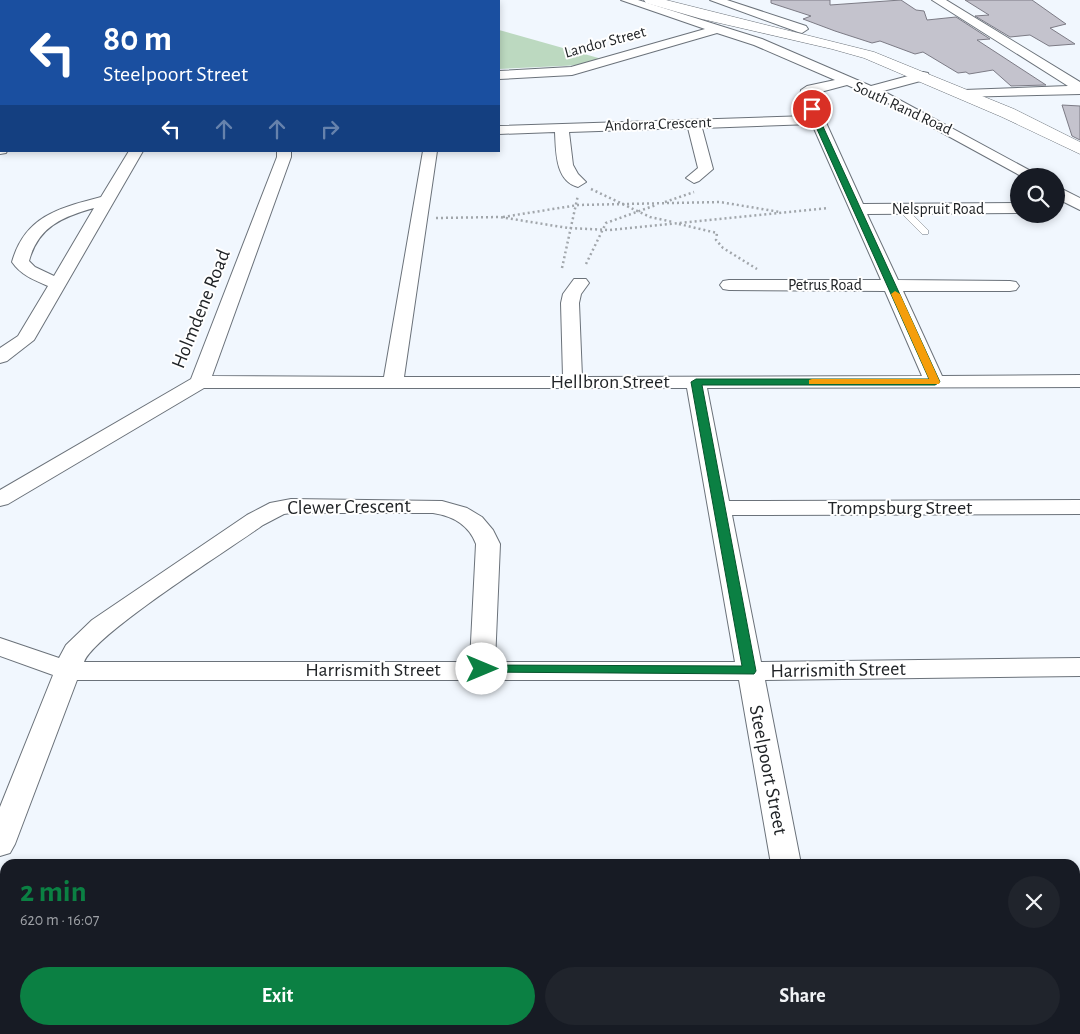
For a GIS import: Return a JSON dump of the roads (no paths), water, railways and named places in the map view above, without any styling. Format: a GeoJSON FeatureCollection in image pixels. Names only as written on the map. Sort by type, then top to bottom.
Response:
{"type":"FeatureCollection","features":[{"type":"Feature","properties":{"kind":"main road","name":"South Rand Road"},"geometry":{"type":"LineString","coordinates":[[651,0],[836,45],[869,55],[964,94],[1038,127],[1080,149]]}},
{"type":"Feature","properties":{"kind":"main road","name":"South Rand Road"},"geometry":{"type":"LineString","coordinates":[[662,0],[687,10]]}},
{"type":"Feature","properties":{"kind":"street","name":"South Rand Road"},"geometry":{"type":"LineString","coordinates":[[628,0],[769,46],[847,82],[871,90],[916,112],[1018,168]]}},
{"type":"Feature","properties":{"kind":"street"},"geometry":{"type":"LineString","coordinates":[[938,0],[1080,89]]}},
{"type":"Feature","properties":{"kind":"street"},"geometry":{"type":"LineString","coordinates":[[687,10],[719,1],[802,29]]}},
{"type":"Feature","properties":{"kind":"street","name":"Landor Street"},"geometry":{"type":"LineString","coordinates":[[500,75],[572,71],[717,29]]}},
{"type":"Feature","properties":{"kind":"street"},"geometry":{"type":"LineString","coordinates":[[871,90],[923,76]]}},
{"type":"Feature","properties":{"kind":"street"},"geometry":{"type":"LineString","coordinates":[[847,82],[806,93],[935,382]]}},
{"type":"Feature","properties":{"kind":"street"},"geometry":{"type":"LineString","coordinates":[[964,94],[1080,89]]}},
{"type":"Feature","properties":{"kind":"street","name":"Andorra Crescent"},"geometry":{"type":"LineString","coordinates":[[500,130],[817,120]]}},
{"type":"Feature","properties":{"kind":"street"},"geometry":{"type":"LineString","coordinates":[[694,123],[706,169],[696,185]]}},
{"type":"Feature","properties":{"kind":"street"},"geometry":{"type":"LineString","coordinates":[[562,127],[567,169],[571,178],[581,186]]}},
{"type":"Feature","properties":{"kind":"street"},"geometry":{"type":"LineString","coordinates":[[0,357],[25,340],[135,152]]}},
{"type":"Feature","properties":{"kind":"street","name":"Holmdene Road"},"geometry":{"type":"LineString","coordinates":[[0,500],[78,451],[200,382],[284,157],[284,152]]}},
{"type":"Feature","properties":{"kind":"street"},"geometry":{"type":"LineString","coordinates":[[393,383],[430,152]]}},
{"type":"Feature","properties":{"kind":"street"},"geometry":{"type":"LineString","coordinates":[[1065,197],[1080,207]]}},
{"type":"Feature","properties":{"kind":"street"},"geometry":{"type":"LineString","coordinates":[[59,285],[37,276],[22,265],[20,262],[23,251],[37,230],[50,219],[66,211],[108,200]]}},
{"type":"Feature","properties":{"kind":"street"},"geometry":{"type":"LineString","coordinates":[[1065,208],[1080,207]]}},
{"type":"Feature","properties":{"kind":"street","name":"Nelspruit Road"},"geometry":{"type":"LineString","coordinates":[[857,209],[1010,208]]}},
{"type":"Feature","properties":{"kind":"street"},"geometry":{"type":"LineString","coordinates":[[573,383],[570,303],[572,294],[580,283]]}},
{"type":"Feature","properties":{"kind":"street","name":"Petrus Road"},"geometry":{"type":"LineString","coordinates":[[729,285],[1010,286]]}},
{"type":"Feature","properties":{"kind":"street","name":"Hellbron Street"},"geometry":{"type":"LineString","coordinates":[[200,382],[1080,381]]}},
{"type":"Feature","properties":{"kind":"street","name":"Steelpoort Street"},"geometry":{"type":"LineString","coordinates":[[696,382],[785,859]]}},
{"type":"Feature","properties":{"kind":"street","name":"Clewer Crescent"},"geometry":{"type":"LineString","coordinates":[[0,844],[75,651],[101,626],[262,516],[291,506],[433,506],[447,508],[474,521],[486,536],[488,544],[482,669]]}},
{"type":"Feature","properties":{"kind":"street","name":"Trompsburg Street"},"geometry":{"type":"LineString","coordinates":[[719,508],[1080,507]]}},
{"type":"Feature","properties":{"kind":"street","name":"Harrismith Street"},"geometry":{"type":"LineString","coordinates":[[0,647],[68,671],[482,669],[749,671],[1080,667]]}},
{"type":"Feature","properties":{"kind":"lane"},"geometry":{"type":"LineString","coordinates":[[902,209],[925,232]]}}]}
